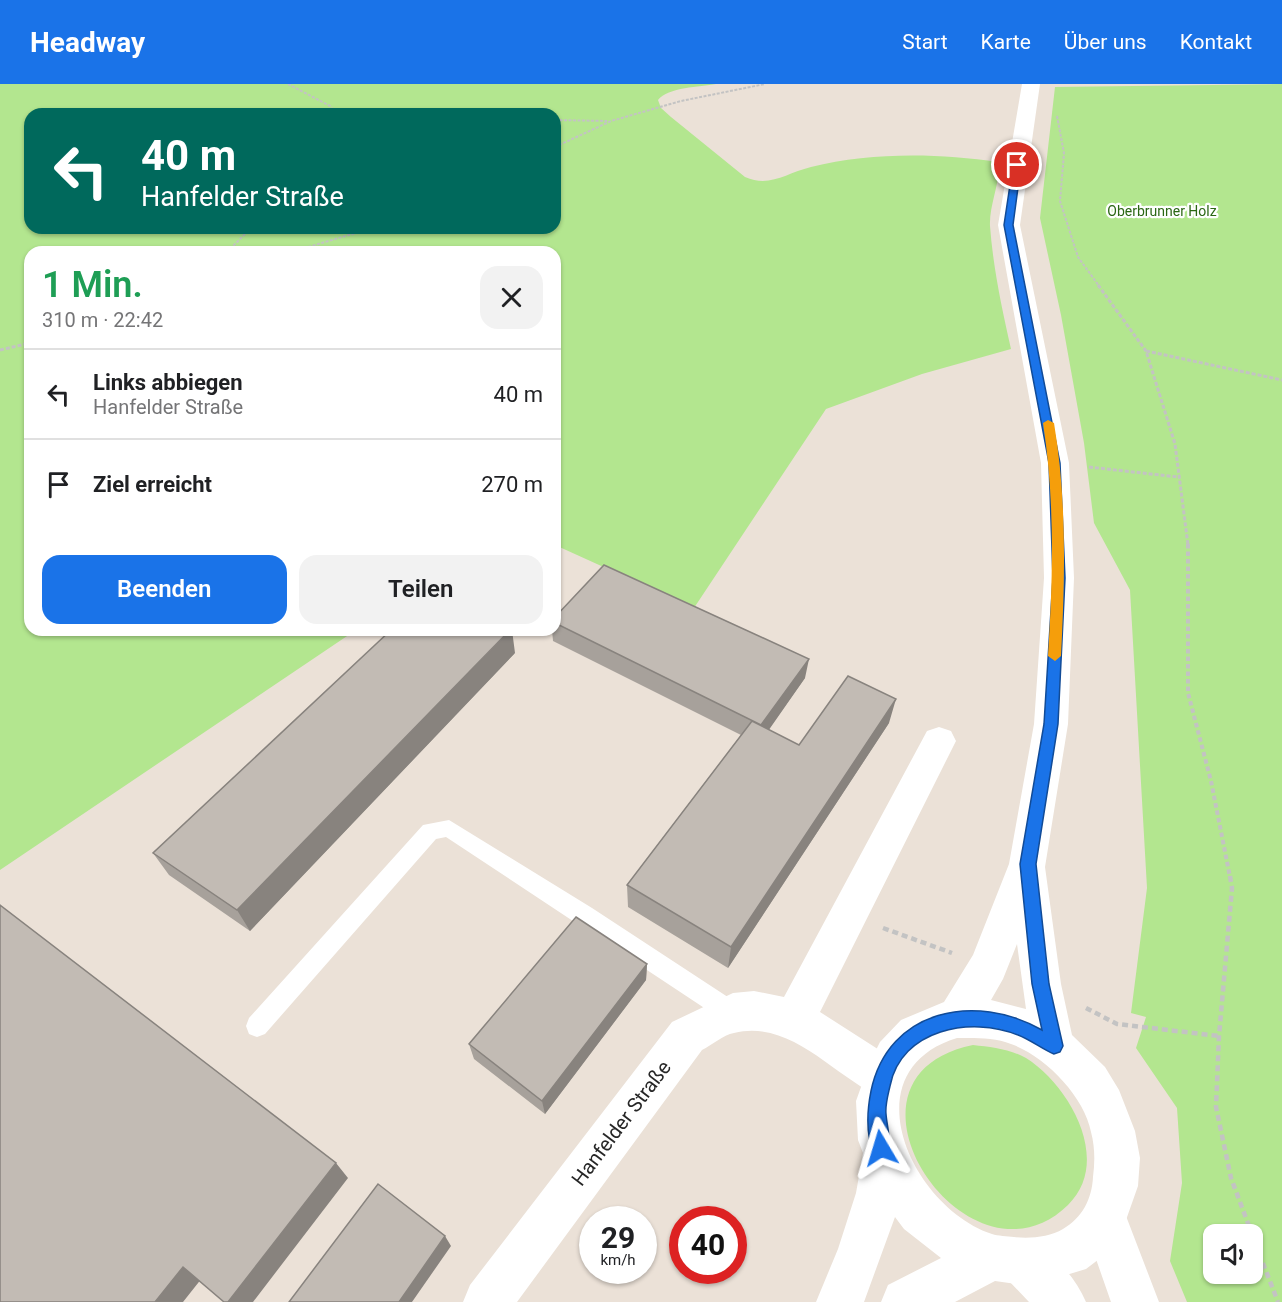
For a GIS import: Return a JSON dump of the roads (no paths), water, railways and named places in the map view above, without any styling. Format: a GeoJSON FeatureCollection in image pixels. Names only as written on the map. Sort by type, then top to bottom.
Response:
{"type":"FeatureCollection","features":[{"type":"Feature","properties":{"kind":"street"},"geometry":{"type":"LineString","coordinates":[[957,1018],[989,966],[1028,864],[1051,724],[1059,578],[1055,463],[1009,225],[1031,85]]}},
{"type":"Feature","properties":{"kind":"street"},"geometry":{"type":"LineString","coordinates":[[794,1020],[939,741]]}},
{"type":"Feature","properties":{"kind":"street"},"geometry":{"type":"LineString","coordinates":[[1028,864],[1041,984],[1054,1046]]}},
{"type":"Feature","properties":{"kind":"street","name":"Hanfelder Straße"},"geometry":{"type":"LineString","coordinates":[[487,1302],[687,1036],[732,1013],[766,1011],[794,1020],[883,1077]]}},
{"type":"Feature","properties":{"kind":"street"},"geometry":{"type":"LineString","coordinates":[[905,1302],[1008,1261],[1058,1257],[1085,1243],[1105,1219],[1116,1191],[1119,1160],[1113,1127],[1099,1096],[1080,1068],[1054,1046],[1022,1028],[990,1018],[957,1018],[925,1028],[900,1048],[883,1077],[876,1111],[881,1148],[896,1185],[922,1219],[953,1243],[1008,1261],[1062,1302]]}},
{"type":"Feature","properties":{"kind":"street"},"geometry":{"type":"LineString","coordinates":[[840,1302],[871,1220],[883,1177],[884,1156]]}},
{"type":"Feature","properties":{"kind":"street"},"geometry":{"type":"LineString","coordinates":[[1105,1219],[1135,1302]]}},
{"type":"Feature","properties":{"kind":"lane"},"geometry":{"type":"LineString","coordinates":[[257,1026],[430,831],[449,828],[732,1013]]}},
{"type":"Feature","properties":{"kind":"park label","name":"Oberbrunner Holz"},"geometry":{"type":"Point","coordinates":[1162,211]}}]}
